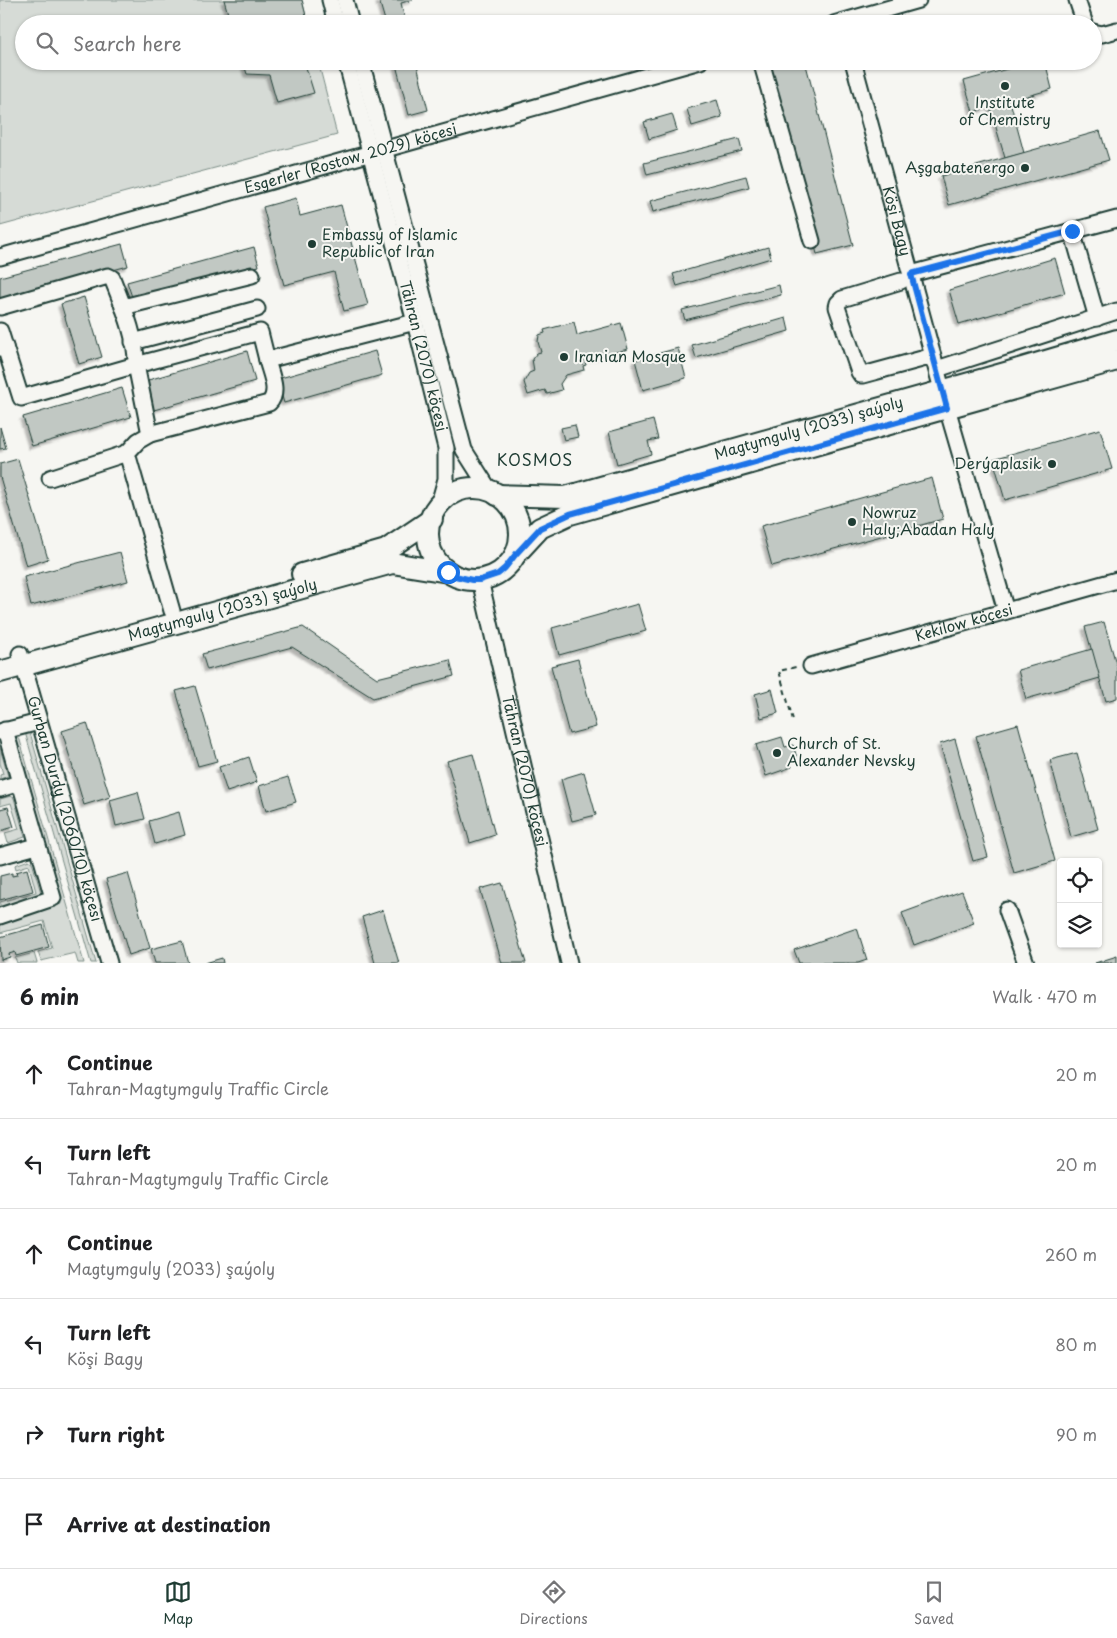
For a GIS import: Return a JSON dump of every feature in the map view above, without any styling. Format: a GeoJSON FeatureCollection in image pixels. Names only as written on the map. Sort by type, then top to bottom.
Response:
{"type":"FeatureCollection","features":[{"type":"Feature","properties":{"kind":"main road","name":"Magtymguly (2033) şaýoly"},"geometry":{"type":"LineString","coordinates":[[516,554],[540,528],[570,514],[945,400],[1117,340]]}},
{"type":"Feature","properties":{"kind":"main road","name":"Magtymguly (2033) şaýoly"},"geometry":{"type":"LineString","coordinates":[[493,493],[565,498],[945,400],[1117,360]]}},
{"type":"Feature","properties":{"kind":"main road"},"geometry":{"type":"LineString","coordinates":[[482,489],[493,493],[510,506],[518,521],[520,538],[516,554],[498,574],[480,580],[463,579],[448,572],[436,560],[432,552],[429,535],[435,513],[450,496],[465,490],[482,489]]}},
{"type":"Feature","properties":{"kind":"main road","name":"Magtymguly (2033) şaýoly"},"geometry":{"type":"LineString","coordinates":[[0,672],[21,660],[172,611],[386,550],[435,513]]}},
{"type":"Feature","properties":{"kind":"main road","name":"Magtymguly (2033) şaýoly"},"geometry":{"type":"LineString","coordinates":[[0,659],[21,660],[392,563],[448,572]]}},
{"type":"Feature","properties":{"kind":"street"},"geometry":{"type":"LineString","coordinates":[[330,0],[334,15]]}},
{"type":"Feature","properties":{"kind":"street"},"geometry":{"type":"LineString","coordinates":[[345,0],[349,15]]}},
{"type":"Feature","properties":{"kind":"street"},"geometry":{"type":"LineString","coordinates":[[858,15],[881,5],[918,0]]}},
{"type":"Feature","properties":{"kind":"street"},"geometry":{"type":"LineString","coordinates":[[1077,0],[1082,15]]}},
{"type":"Feature","properties":{"kind":"street"},"geometry":{"type":"LineString","coordinates":[[1102,34],[1117,30]]}},
{"type":"Feature","properties":{"kind":"street","name":"Tähran (2070) köçesi"},"geometry":{"type":"LineString","coordinates":[[349,70],[378,152],[464,450],[493,493]]}},
{"type":"Feature","properties":{"kind":"street","name":"Tähran (2070) köçesi"},"geometry":{"type":"LineString","coordinates":[[363,70],[378,152],[446,448],[446,479],[435,513]]}},
{"type":"Feature","properties":{"kind":"street","name":"Esgerler (Rostow, 2029) köçesi"},"geometry":{"type":"LineString","coordinates":[[0,256],[667,70]]}},
{"type":"Feature","properties":{"kind":"street"},"geometry":{"type":"LineString","coordinates":[[764,70],[812,241]]}},
{"type":"Feature","properties":{"kind":"street","name":"Köşi Bagy"},"geometry":{"type":"LineString","coordinates":[[855,70],[906,278],[935,363],[1006,611]]}},
{"type":"Feature","properties":{"kind":"street"},"geometry":{"type":"LineString","coordinates":[[1117,219],[906,278],[842,299],[838,302],[837,307],[861,375],[935,363],[1117,312]]}},
{"type":"Feature","properties":{"kind":"street"},"geometry":{"type":"LineString","coordinates":[[1072,231],[1097,318]]}},
{"type":"Feature","properties":{"kind":"street"},"geometry":{"type":"LineString","coordinates":[[123,308],[252,275]]}},
{"type":"Feature","properties":{"kind":"street"},"geometry":{"type":"LineString","coordinates":[[0,307],[108,276],[112,278],[134,342],[136,365],[150,434]]}},
{"type":"Feature","properties":{"kind":"street"},"geometry":{"type":"LineString","coordinates":[[134,342],[257,309]]}},
{"type":"Feature","properties":{"kind":"street"},"geometry":{"type":"LineString","coordinates":[[267,360],[416,322]]}},
{"type":"Feature","properties":{"kind":"street"},"geometry":{"type":"LineString","coordinates":[[0,331],[3,348],[21,398],[260,332],[275,392],[274,398],[269,403],[150,434],[138,441],[128,453],[50,478]]}},
{"type":"Feature","properties":{"kind":"street"},"geometry":{"type":"LineString","coordinates":[[128,453],[172,611]]}},
{"type":"Feature","properties":{"kind":"street","name":"Tähran (2070) köçesi"},"geometry":{"type":"LineString","coordinates":[[480,580],[569,963]]}},
{"type":"Feature","properties":{"kind":"street","name":"Kekilow köçesi"},"geometry":{"type":"LineString","coordinates":[[803,666],[1117,580]]}},
{"type":"Feature","properties":{"kind":"street","name":"Gurban Durdy (2060/10) köçesi"},"geometry":{"type":"LineString","coordinates":[[21,660],[109,963]]}},
{"type":"Feature","properties":{"kind":"street"},"geometry":{"type":"LineString","coordinates":[[0,916],[53,898],[2,731],[38,722]]}},
{"type":"Feature","properties":{"kind":"street"},"geometry":{"type":"LineString","coordinates":[[0,789],[19,783]]}},
{"type":"Feature","properties":{"kind":"street"},"geometry":{"type":"LineString","coordinates":[[0,856],[37,846]]}},
{"type":"Feature","properties":{"kind":"street"},"geometry":{"type":"LineString","coordinates":[[1007,910],[1026,963]]}},
{"type":"Feature","properties":{"kind":"path"},"geometry":{"type":"LineString","coordinates":[[792,720],[779,671],[803,666]]}},
{"type":"Feature","properties":{"kind":"shaded area"},"geometry":{"type":"Polygon","coordinates":[[[0,0],[302,0],[306,15],[15,15],[15,70],[320,70],[337,135],[0,226],[0,0]]]}},
{"type":"Feature","properties":{"kind":"shaded area"},"geometry":{"type":"Polygon","coordinates":[[[25,732],[29,732],[31,736],[96,963],[91,963],[25,732]]]}},
{"type":"Feature","properties":{"kind":"shaded area"},"geometry":{"type":"Polygon","coordinates":[[[19,737],[84,963],[78,963],[75,953],[41,961],[38,952],[52,948],[44,921],[0,933],[0,924],[61,904],[14,738],[19,737]]]}},
{"type":"Feature","properties":{"kind":"shaded area"},"geometry":{"type":"Polygon","coordinates":[[[0,748],[8,776],[0,779],[0,775],[3,774],[0,763],[0,748]]]}},
{"type":"Feature","properties":{"kind":"shaded area"},"geometry":{"type":"Polygon","coordinates":[[[11,796],[14,798],[25,837],[8,843],[5,833],[19,829],[11,803],[0,806],[0,799],[11,796]]]}},
{"type":"Feature","properties":{"kind":"shaded area"},"geometry":{"type":"Polygon","coordinates":[[[29,860],[32,862],[42,896],[0,910],[0,902],[36,892],[29,865],[16,869],[15,865],[29,860]]]}},
{"type":"Feature","properties":{"kind":"shaded area"},"geometry":{"type":"Polygon","coordinates":[[[34,953],[37,963],[17,963],[15,958],[34,953]]]}},
{"type":"Feature","properties":{"kind":"building"},"geometry":{"type":"Polygon","coordinates":[[[224,0],[302,0],[306,15],[228,15],[224,0]]]}},
{"type":"Feature","properties":{"kind":"building"},"geometry":{"type":"Polygon","coordinates":[[[379,0],[413,0],[401,3],[404,15],[383,15],[379,0]]]}},
{"type":"Feature","properties":{"kind":"building"},"geometry":{"type":"Polygon","coordinates":[[[246,70],[307,70],[314,93],[277,103],[269,75],[247,74],[246,70]]]}},
{"type":"Feature","properties":{"kind":"building"},"geometry":{"type":"Polygon","coordinates":[[[397,70],[418,70],[428,110],[409,115],[397,70]]]}},
{"type":"Feature","properties":{"kind":"building"},"geometry":{"type":"Polygon","coordinates":[[[768,70],[807,70],[853,245],[817,254],[768,70]]]}},
{"type":"Feature","properties":{"kind":"building"},"geometry":{"type":"Polygon","coordinates":[[[1004,70],[1047,70],[1052,89],[1010,101],[1024,153],[1005,158],[990,107],[973,112],[964,81],[1004,70]]]}},
{"type":"Feature","properties":{"kind":"building"},"geometry":{"type":"Polygon","coordinates":[[[717,100],[722,117],[692,126],[687,109],[717,100]]]}},
{"type":"Feature","properties":{"kind":"building"},"geometry":{"type":"Polygon","coordinates":[[[672,114],[677,130],[649,139],[644,122],[672,114]]]}},
{"type":"Feature","properties":{"kind":"building","name":"Aşgabatenergo"},"geometry":{"type":"Polygon","coordinates":[[[1100,131],[1109,160],[949,205],[941,176],[1100,131]]]}},
{"type":"Feature","properties":{"kind":"building"},"geometry":{"type":"Polygon","coordinates":[[[739,139],[742,151],[647,175],[644,163],[739,139]]]}},
{"type":"Feature","properties":{"kind":"building"},"geometry":{"type":"Polygon","coordinates":[[[746,176],[749,187],[653,212],[650,201],[746,176]]]}},
{"type":"Feature","properties":{"kind":"building","name":"Embassy of Islamic Republic of Iran"},"geometry":{"type":"Polygon","coordinates":[[[296,198],[300,216],[341,205],[368,305],[344,311],[334,272],[284,285],[263,207],[296,198]]]}},
{"type":"Feature","properties":{"kind":"building"},"geometry":{"type":"Polygon","coordinates":[[[122,244],[128,266],[0,300],[0,277],[122,244]]]}},
{"type":"Feature","properties":{"kind":"building"},"geometry":{"type":"Polygon","coordinates":[[[254,247],[259,266],[133,300],[127,282],[254,247]]]}},
{"type":"Feature","properties":{"kind":"building"},"geometry":{"type":"Polygon","coordinates":[[[768,247],[771,258],[677,286],[673,274],[768,247]]]}},
{"type":"Feature","properties":{"kind":"building"},"geometry":{"type":"Polygon","coordinates":[[[1055,258],[1065,293],[959,324],[949,290],[1055,258]]]}},
{"type":"Feature","properties":{"kind":"building"},"geometry":{"type":"Polygon","coordinates":[[[779,285],[781,295],[685,320],[682,310],[779,285]]]}},
{"type":"Feature","properties":{"kind":"building"},"geometry":{"type":"Polygon","coordinates":[[[84,297],[102,357],[79,364],[61,304],[84,297]]]}},
{"type":"Feature","properties":{"kind":"building"},"geometry":{"type":"Polygon","coordinates":[[[786,318],[789,331],[696,358],[692,345],[786,318]]]}},
{"type":"Feature","properties":{"kind":"building","name":"Iranian Mosque"},"geometry":{"type":"Polygon","coordinates":[[[574,322],[577,335],[621,323],[628,349],[585,360],[584,370],[566,375],[560,384],[562,390],[547,394],[545,390],[528,395],[524,382],[529,373],[534,371],[532,359],[537,353],[541,352],[538,342],[539,335],[545,333],[544,330],[574,322]]]}},
{"type":"Feature","properties":{"kind":"building"},"geometry":{"type":"Polygon","coordinates":[[[678,348],[686,378],[643,390],[635,360],[678,348]]]}},
{"type":"Feature","properties":{"kind":"building"},"geometry":{"type":"Polygon","coordinates":[[[247,351],[255,381],[154,410],[145,381],[247,351]]]}},
{"type":"Feature","properties":{"kind":"building"},"geometry":{"type":"Polygon","coordinates":[[[375,351],[382,375],[284,403],[277,379],[375,351]]]}},
{"type":"Feature","properties":{"kind":"building"},"geometry":{"type":"Polygon","coordinates":[[[122,388],[131,417],[32,446],[23,417],[122,388]]]}},
{"type":"Feature","properties":{"kind":"building"},"geometry":{"type":"Polygon","coordinates":[[[653,420],[658,439],[648,441],[651,454],[617,464],[609,432],[653,420]]]}},
{"type":"Feature","properties":{"kind":"building"},"geometry":{"type":"Polygon","coordinates":[[[575,425],[578,437],[564,440],[561,428],[575,425]]]}},
{"type":"Feature","properties":{"kind":"building"},"geometry":{"type":"Polygon","coordinates":[[[0,427],[6,448],[0,449],[0,427]]]}},
{"type":"Feature","properties":{"kind":"building","name":"Derýaplasik"},"geometry":{"type":"Polygon","coordinates":[[[1100,429],[1112,469],[1005,500],[993,459],[1100,429]]]}},
{"type":"Feature","properties":{"kind":"building"},"geometry":{"type":"Polygon","coordinates":[[[18,459],[48,559],[26,566],[0,477],[0,464],[18,459]]]}},
{"type":"Feature","properties":{"kind":"building","name":"Nowruz Haly;Abadan Haly"},"geometry":{"type":"Polygon","coordinates":[[[932,478],[943,519],[772,566],[761,526],[932,478]]]}},
{"type":"Feature","properties":{"kind":"building"},"geometry":{"type":"Polygon","coordinates":[[[120,552],[128,581],[31,606],[24,577],[120,552]]]}},
{"type":"Feature","properties":{"kind":"building"},"geometry":{"type":"Polygon","coordinates":[[[638,604],[646,631],[559,655],[552,628],[638,604]]]}},
{"type":"Feature","properties":{"kind":"building"},"geometry":{"type":"Polygon","coordinates":[[[1104,622],[1117,667],[1117,698],[1106,701],[1085,627],[1104,622]]]}},
{"type":"Feature","properties":{"kind":"building"},"geometry":{"type":"Polygon","coordinates":[[[303,627],[377,678],[450,660],[454,676],[373,698],[292,647],[207,670],[202,654],[303,627]]]}},
{"type":"Feature","properties":{"kind":"building"},"geometry":{"type":"Polygon","coordinates":[[[1092,649],[1100,678],[1026,699],[1018,670],[1092,649]]]}},
{"type":"Feature","properties":{"kind":"building"},"geometry":{"type":"Polygon","coordinates":[[[578,659],[596,727],[569,734],[551,666],[578,659]]]}},
{"type":"Feature","properties":{"kind":"building"},"geometry":{"type":"Polygon","coordinates":[[[195,686],[217,761],[198,766],[176,691],[195,686]]]}},
{"type":"Feature","properties":{"kind":"building"},"geometry":{"type":"Polygon","coordinates":[[[772,689],[778,713],[761,718],[755,694],[772,689]]]}},
{"type":"Feature","properties":{"kind":"building"},"geometry":{"type":"Polygon","coordinates":[[[87,723],[110,797],[84,805],[62,731],[87,723]]]}},
{"type":"Feature","properties":{"kind":"building"},"geometry":{"type":"Polygon","coordinates":[[[1018,724],[1055,861],[1014,873],[976,736],[1018,724]]]}},
{"type":"Feature","properties":{"kind":"building","name":"Church of St. Alexander Nevsky"},"geometry":{"type":"Polygon","coordinates":[[[782,737],[785,747],[793,745],[797,758],[790,761],[792,767],[766,776],[756,745],[782,737]]]}},
{"type":"Feature","properties":{"kind":"building"},"geometry":{"type":"Polygon","coordinates":[[[955,739],[988,857],[973,861],[940,744],[955,739]]]}},
{"type":"Feature","properties":{"kind":"building"},"geometry":{"type":"Polygon","coordinates":[[[1077,753],[1098,829],[1071,837],[1050,760],[1077,753]]]}},
{"type":"Feature","properties":{"kind":"building"},"geometry":{"type":"Polygon","coordinates":[[[473,754],[495,835],[470,843],[447,761],[473,754]]]}},
{"type":"Feature","properties":{"kind":"building"},"geometry":{"type":"Polygon","coordinates":[[[249,757],[257,782],[227,792],[219,767],[249,757]]]}},
{"type":"Feature","properties":{"kind":"building"},"geometry":{"type":"Polygon","coordinates":[[[584,772],[596,815],[572,821],[561,779],[584,772]]]}},
{"type":"Feature","properties":{"kind":"building"},"geometry":{"type":"Polygon","coordinates":[[[288,777],[296,802],[266,811],[259,786],[288,777]]]}},
{"type":"Feature","properties":{"kind":"building"},"geometry":{"type":"Polygon","coordinates":[[[138,792],[145,819],[116,826],[110,800],[138,792]]]}},
{"type":"Feature","properties":{"kind":"building"},"geometry":{"type":"Polygon","coordinates":[[[8,807],[14,827],[0,831],[0,809],[8,807]]]}},
{"type":"Feature","properties":{"kind":"building"},"geometry":{"type":"Polygon","coordinates":[[[179,812],[185,835],[155,844],[149,821],[179,812]]]}},
{"type":"Feature","properties":{"kind":"building"},"geometry":{"type":"Polygon","coordinates":[[[27,869],[33,891],[0,900],[0,876],[12,873],[12,876],[17,875],[16,872],[27,869]]]}},
{"type":"Feature","properties":{"kind":"building"},"geometry":{"type":"Polygon","coordinates":[[[128,873],[150,948],[129,955],[106,879],[128,873]]]}},
{"type":"Feature","properties":{"kind":"building"},"geometry":{"type":"Polygon","coordinates":[[[502,883],[526,963],[502,963],[480,889],[502,883]]]}},
{"type":"Feature","properties":{"kind":"building"},"geometry":{"type":"Polygon","coordinates":[[[962,891],[974,923],[914,945],[902,913],[962,891]]]}},
{"type":"Feature","properties":{"kind":"building"},"geometry":{"type":"Polygon","coordinates":[[[383,910],[399,963],[375,963],[362,917],[383,910]]]}},
{"type":"Feature","properties":{"kind":"building"},"geometry":{"type":"Polygon","coordinates":[[[43,925],[49,947],[16,956],[15,952],[9,954],[10,957],[1,960],[0,937],[43,925]]]}},
{"type":"Feature","properties":{"kind":"building"},"geometry":{"type":"Polygon","coordinates":[[[857,928],[867,960],[858,963],[799,963],[794,950],[857,928]]]}},
{"type":"Feature","properties":{"kind":"building"},"geometry":{"type":"Polygon","coordinates":[[[182,941],[188,963],[155,963],[151,949],[182,941]]]}},
{"type":"Feature","properties":{"kind":"building"},"geometry":{"type":"Polygon","coordinates":[[[1117,956],[1117,963],[1095,963],[1117,956]]]}},
{"type":"Feature","properties":{"kind":"building"},"geometry":{"type":"Polygon","coordinates":[[[222,958],[223,963],[205,963],[222,958]]]}},
{"type":"Feature","properties":{"kind":"place","name":"Institute of Chemistry"},"geometry":{"type":"Point","coordinates":[1005,86]}},
{"type":"Feature","properties":{"kind":"place","name":"Aşgabatenergo"},"geometry":{"type":"Point","coordinates":[1025,168]}},
{"type":"Feature","properties":{"kind":"place","name":"Embassy of Islamic Republic of Iran"},"geometry":{"type":"Point","coordinates":[312,244]}},
{"type":"Feature","properties":{"kind":"place","name":"Iranian Mosque"},"geometry":{"type":"Point","coordinates":[564,357]}},
{"type":"Feature","properties":{"kind":"place","name":"Derýaplasik"},"geometry":{"type":"Point","coordinates":[1052,464]}},
{"type":"Feature","properties":{"kind":"place","name":"Nowruz Haly;Abadan Haly"},"geometry":{"type":"Point","coordinates":[852,522]}},
{"type":"Feature","properties":{"kind":"place","name":"Church of St. Alexander Nevsky"},"geometry":{"type":"Point","coordinates":[777,753]}},
{"type":"Feature","properties":{"kind":"district","name":"KOSMOS"},"geometry":{"type":"Point","coordinates":[535,460]}},
{"type":"Feature","properties":{"kind":"route"},"geometry":{"type":"LineString","coordinates":[[448,572],[463,579],[480,580],[489,578],[505,568],[540,528],[570,514],[947,408],[911,274],[1072,231]]}}]}
